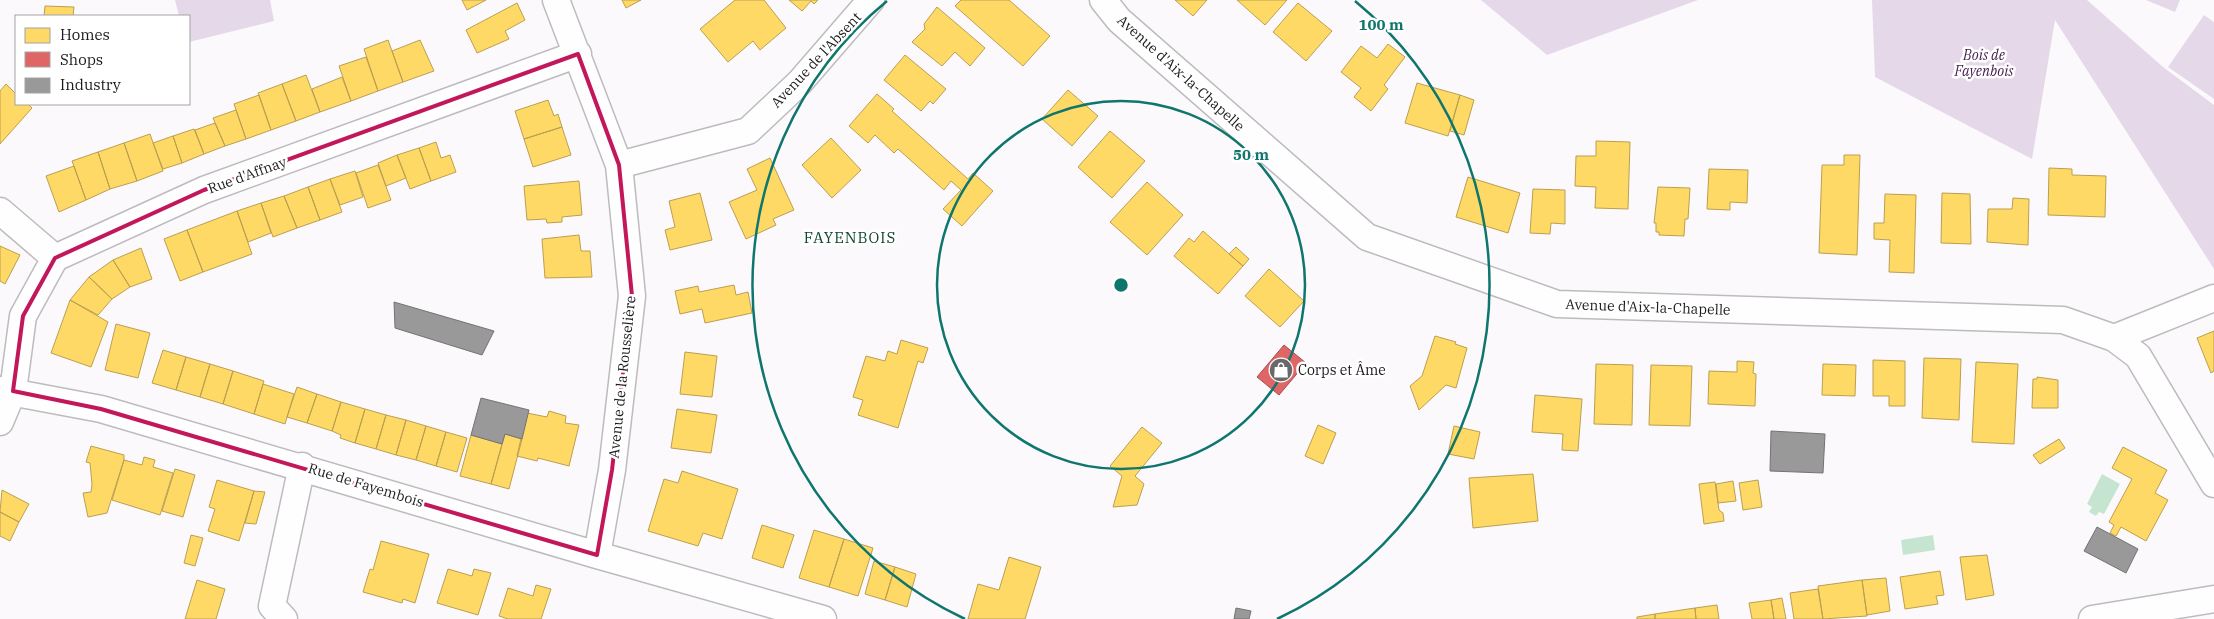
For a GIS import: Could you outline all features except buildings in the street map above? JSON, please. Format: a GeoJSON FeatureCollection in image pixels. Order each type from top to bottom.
{"type":"FeatureCollection","features":[{"type":"Feature","properties":{"kind":"street","name":"Avenue de la Rousselière"},"geometry":{"type":"LineString","coordinates":[[556,0],[619,165],[632,296],[612,470],[596,555]]}},
{"type":"Feature","properties":{"kind":"street","name":"Avenue de l'Absent"},"geometry":{"type":"LineString","coordinates":[[619,165],[748,131],[800,82],[871,0]]}},
{"type":"Feature","properties":{"kind":"street","name":"Avenue d'Aix-la-Chapelle"},"geometry":{"type":"LineString","coordinates":[[1103,0],[1119,20],[1367,237],[1557,304],[2063,320],[2114,338],[2138,356],[2214,484]]}},
{"type":"Feature","properties":{"kind":"street","name":"Rue d'Affnay"},"geometry":{"type":"LineString","coordinates":[[55,258],[204,190],[578,54]]}},
{"type":"Feature","properties":{"kind":"street"},"geometry":{"type":"LineString","coordinates":[[0,211],[55,258],[23,316],[0,422]]}},
{"type":"Feature","properties":{"kind":"street"},"geometry":{"type":"LineString","coordinates":[[2114,338],[2214,298]]}},
{"type":"Feature","properties":{"kind":"street","name":"Rue de Fayembois"},"geometry":{"type":"LineString","coordinates":[[6,390],[101,408],[302,466],[596,555],[823,619]]}},
{"type":"Feature","properties":{"kind":"street"},"geometry":{"type":"LineString","coordinates":[[284,619],[272,606],[302,466]]}},
{"type":"Feature","properties":{"kind":"street"},"geometry":{"type":"LineString","coordinates":[[2092,619],[2214,599]]}},
{"type":"Feature","properties":{"kind":"highlighted area"},"geometry":{"type":"Polygon","coordinates":[[[578,54],[619,165],[632,296],[612,470],[597,555],[101,409],[13,391],[23,316],[55,258],[204,190],[578,54]]]}},
{"type":"Feature","properties":{"kind":"green space"},"geometry":{"type":"Polygon","coordinates":[[[175,0],[270,0],[274,21],[190,42],[190,15],[179,15],[175,0]]]}},
{"type":"Feature","properties":{"kind":"green space"},"geometry":{"type":"Polygon","coordinates":[[[1481,0],[1698,0],[1547,55],[1481,0]]]}},
{"type":"Feature","properties":{"kind":"green space","name":"Bois de Fayenbois"},"geometry":{"type":"Polygon","coordinates":[[[1872,0],[2087,0],[2163,67],[2214,105],[2214,269],[2055,20],[2032,159],[1875,77],[1872,0]]]}},
{"type":"Feature","properties":{"kind":"green space"},"geometry":{"type":"Polygon","coordinates":[[[2146,0],[2180,0],[2175,12],[2146,0]]]}},
{"type":"Feature","properties":{"kind":"green space"},"geometry":{"type":"Polygon","coordinates":[[[2204,15],[2214,22],[2214,99],[2168,67],[2204,15]]]}},
{"type":"Feature","properties":{"kind":"shaded area"},"geometry":{"type":"Polygon","coordinates":[[[2102,474],[2120,484],[2104,514],[2099,512],[2096,516],[2089,512],[2092,507],[2087,504],[2102,474]]]}},
{"type":"Feature","properties":{"kind":"shaded area"},"geometry":{"type":"Polygon","coordinates":[[[1933,535],[1935,550],[1903,555],[1901,540],[1933,535]]]}},
{"type":"Feature","properties":{"kind":"place","name":"Corps et Âme"},"geometry":{"type":"Point","coordinates":[1281,370]}},
{"type":"Feature","properties":{"kind":"district","name":"FAYENBOIS"},"geometry":{"type":"Point","coordinates":[850,238]}}]}
